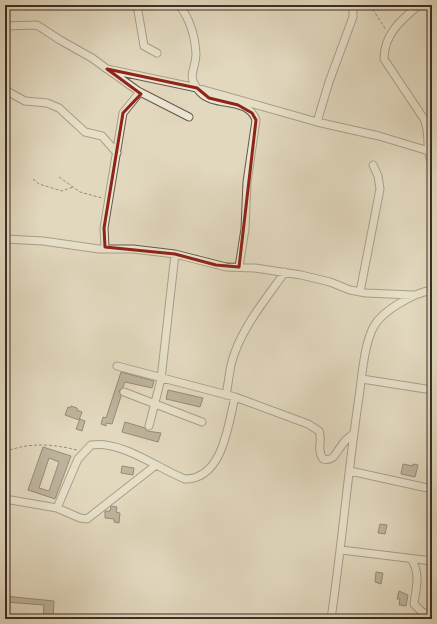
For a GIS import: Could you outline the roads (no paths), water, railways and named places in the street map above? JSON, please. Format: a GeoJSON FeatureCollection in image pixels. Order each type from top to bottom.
{"type":"FeatureCollection","features":[{"type":"Feature","properties":{"kind":"street"},"geometry":{"type":"LineString","coordinates":[[137,5],[144,46],[157,53]]}},
{"type":"Feature","properties":{"kind":"street"},"geometry":{"type":"LineString","coordinates":[[179,5],[189,21],[192,31],[196,54],[192,76],[197,88],[202,94],[209,98],[238,105],[248,110],[252,113],[256,120],[247,182],[245,229],[240,267]]}},
{"type":"Feature","properties":{"kind":"street"},"geometry":{"type":"LineString","coordinates":[[317,122],[329,82],[353,17],[353,5]]}},
{"type":"Feature","properties":{"kind":"street"},"geometry":{"type":"LineString","coordinates":[[419,5],[403,18],[386,42],[384,61],[424,119],[429,137],[432,162]]}},
{"type":"Feature","properties":{"kind":"street"},"geometry":{"type":"LineString","coordinates":[[5,26],[37,25],[92,58],[140,92],[189,117]]}},
{"type":"Feature","properties":{"kind":"street"},"geometry":{"type":"LineString","coordinates":[[107,69],[197,88],[317,122],[358,130],[430,152]]}},
{"type":"Feature","properties":{"kind":"street"},"geometry":{"type":"LineString","coordinates":[[5,90],[25,100],[47,103],[59,108],[85,132],[102,136],[117,153]]}},
{"type":"Feature","properties":{"kind":"street"},"geometry":{"type":"LineString","coordinates":[[105,247],[104,228],[123,112],[140,92]]}},
{"type":"Feature","properties":{"kind":"street"},"geometry":{"type":"LineString","coordinates":[[360,292],[380,189],[378,176],[373,165]]}},
{"type":"Feature","properties":{"kind":"street"},"geometry":{"type":"LineString","coordinates":[[5,239],[43,241],[100,249],[105,247],[175,254],[191,257],[216,265],[285,272],[322,279],[344,289],[360,292],[413,295],[432,290]]}},
{"type":"Feature","properties":{"kind":"street"},"geometry":{"type":"LineString","coordinates":[[149,426],[156,405],[161,379],[175,254]]}},
{"type":"Feature","properties":{"kind":"street"},"geometry":{"type":"LineString","coordinates":[[226,395],[231,365],[240,340],[260,306],[285,272]]}},
{"type":"Feature","properties":{"kind":"street"},"geometry":{"type":"LineString","coordinates":[[331,619],[341,550],[354,433],[369,340],[374,326],[380,318],[413,295]]}},
{"type":"Feature","properties":{"kind":"street"},"geometry":{"type":"LineString","coordinates":[[117,366],[161,379],[235,397],[313,427],[320,434],[320,453],[323,459],[327,460],[334,457],[342,444],[354,433]]}},
{"type":"Feature","properties":{"kind":"street"},"geometry":{"type":"LineString","coordinates":[[362,379],[432,390]]}},
{"type":"Feature","properties":{"kind":"street"},"geometry":{"type":"LineString","coordinates":[[124,392],[202,422]]}},
{"type":"Feature","properties":{"kind":"street"},"geometry":{"type":"LineString","coordinates":[[57,508],[68,480],[83,452],[91,445],[105,444],[120,449],[185,478],[193,479],[201,476],[220,454],[235,397]]}},
{"type":"Feature","properties":{"kind":"street"},"geometry":{"type":"LineString","coordinates":[[5,499],[57,508],[80,518],[87,519],[156,465]]}},
{"type":"Feature","properties":{"kind":"street"},"geometry":{"type":"LineString","coordinates":[[350,471],[432,489]]}},
{"type":"Feature","properties":{"kind":"street"},"geometry":{"type":"LineString","coordinates":[[341,550],[432,561]]}},
{"type":"Feature","properties":{"kind":"street"},"geometry":{"type":"LineString","coordinates":[[411,559],[417,571],[418,577],[414,604],[422,612],[432,616]]}}]}
